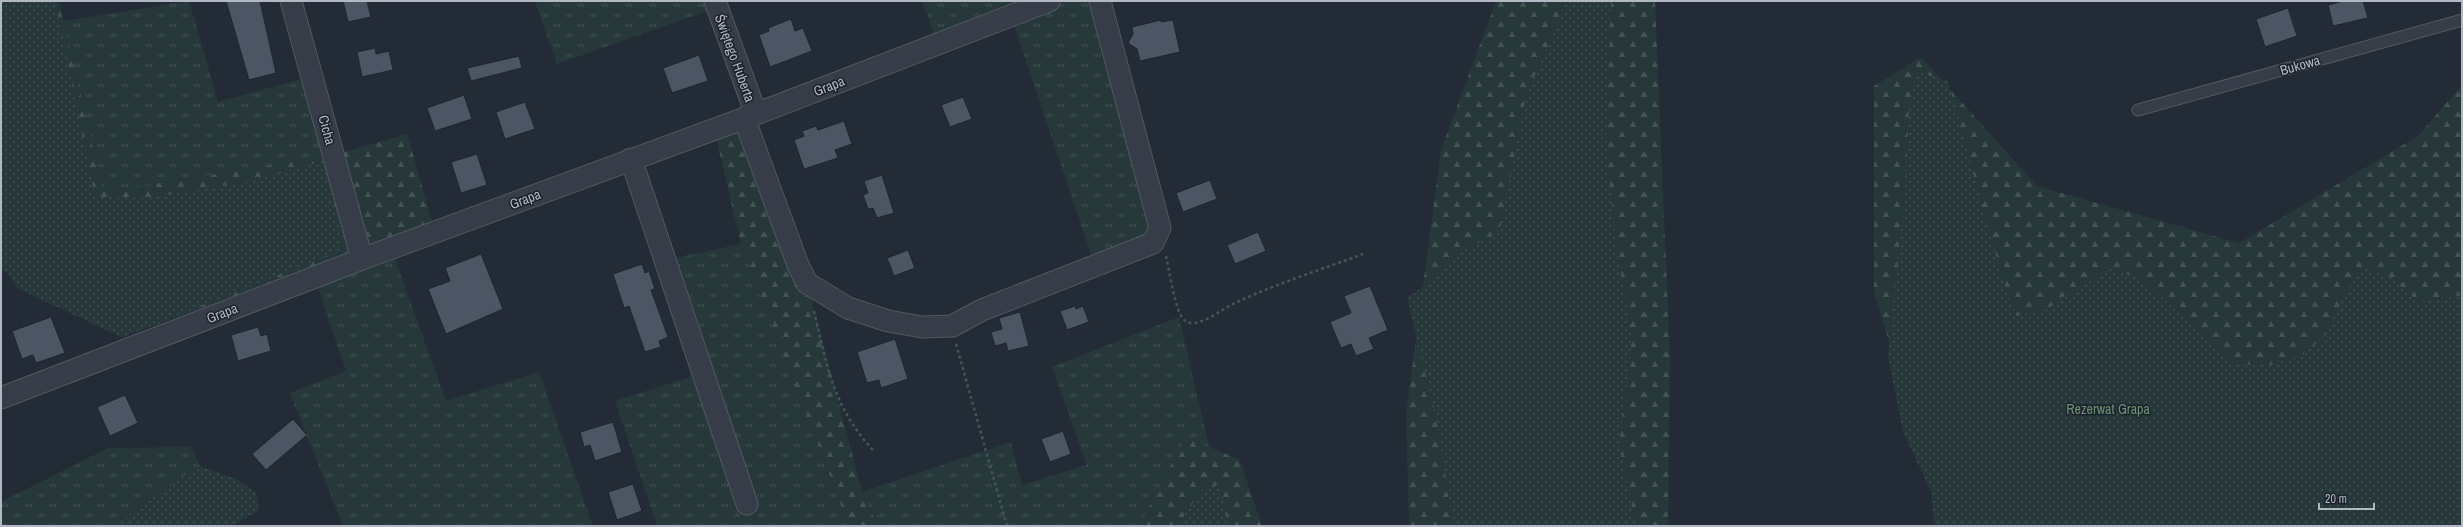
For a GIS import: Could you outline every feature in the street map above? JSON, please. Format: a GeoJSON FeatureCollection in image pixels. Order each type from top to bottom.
{"type":"FeatureCollection","features":[{"type":"Feature","properties":{"kind":"street","name":"Cicha"},"geometry":{"type":"LineString","coordinates":[[291,1],[362,259]]}},
{"type":"Feature","properties":{"kind":"street","name":"Świętego Huberta"},"geometry":{"type":"LineString","coordinates":[[715,1],[798,265],[807,283]]}},
{"type":"Feature","properties":{"kind":"street","name":"Grapa"},"geometry":{"type":"LineString","coordinates":[[1,398],[362,259],[750,116],[1049,1]]}},
{"type":"Feature","properties":{"kind":"street"},"geometry":{"type":"LineString","coordinates":[[807,283],[848,308],[888,321],[922,327],[952,326],[982,310],[1153,243],[1160,228],[1100,1]]}},
{"type":"Feature","properties":{"kind":"street"},"geometry":{"type":"LineString","coordinates":[[631,159],[748,504]]}},
{"type":"Feature","properties":{"kind":"lane","name":"Bukowa"},"geometry":{"type":"LineString","coordinates":[[2138,110],[2462,20]]}},
{"type":"Feature","properties":{"kind":"path"},"geometry":{"type":"LineString","coordinates":[[1156,236],[1164,249],[1179,310],[1183,320],[1190,323],[1202,321],[1243,299],[1363,254]]}},
{"type":"Feature","properties":{"kind":"path"},"geometry":{"type":"LineString","coordinates":[[807,283],[827,366],[842,408],[858,435],[875,452]]}},
{"type":"Feature","properties":{"kind":"path"},"geometry":{"type":"LineString","coordinates":[[952,326],[1007,526]]}},
{"type":"Feature","properties":{"kind":"green space"},"geometry":{"type":"Polygon","coordinates":[[[1,1],[59,1],[103,192],[331,156],[407,134],[433,224],[122,337],[19,289],[5,270],[1,272],[1,1]]]}},
{"type":"Feature","properties":{"kind":"green space"},"geometry":{"type":"Polygon","coordinates":[[[1,1],[55,1],[95,197],[150,198],[251,181],[326,160],[342,240],[339,251],[122,337],[19,289],[5,270],[1,272],[1,1]]]}},
{"type":"Feature","properties":{"kind":"green space"},"geometry":{"type":"Polygon","coordinates":[[[189,1],[218,102],[312,76],[326,160],[95,197],[59,22],[189,1]]]}},
{"type":"Feature","properties":{"kind":"green space"},"geometry":{"type":"Polygon","coordinates":[[[535,1],[710,1],[713,9],[557,64],[535,1]]]}},
{"type":"Feature","properties":{"kind":"green space"},"geometry":{"type":"Polygon","coordinates":[[[922,1],[1033,1],[935,37],[922,1]]]}},
{"type":"Feature","properties":{"kind":"green space"},"geometry":{"type":"Polygon","coordinates":[[[1063,1],[1094,1],[1149,227],[1146,237],[1093,260],[1012,19],[1063,1]]]}},
{"type":"Feature","properties":{"kind":"green space"},"geometry":{"type":"Polygon","coordinates":[[[1496,1],[1655,1],[1670,359],[1668,526],[1409,526],[1406,414],[1441,150],[1496,1]]]}},
{"type":"Feature","properties":{"kind":"green space"},"geometry":{"type":"Polygon","coordinates":[[[1566,1],[1611,1],[1606,138],[1615,240],[1632,337],[1619,446],[1636,526],[1451,526],[1452,517],[1438,426],[1407,298],[1438,276],[1462,251],[1499,233],[1527,92],[1553,36],[1566,1]]]}},
{"type":"Feature","properties":{"kind":"green space","name":"Rezerwat Grapa"},"geometry":{"type":"Polygon","coordinates":[[[1921,57],[2037,186],[2239,243],[2418,136],[2462,85],[2462,526],[1935,526],[1933,487],[1874,292],[1874,86],[1921,57]]]}},
{"type":"Feature","properties":{"kind":"green space","name":"Rezerwat Grapa"},"geometry":{"type":"Polygon","coordinates":[[[1917,72],[1948,81],[2003,280],[2016,316],[2047,309],[2110,269],[2142,279],[2232,364],[2271,365],[2302,355],[2323,338],[2350,285],[2362,267],[2392,279],[2420,303],[2462,295],[2462,526],[1935,526],[1931,491],[1903,432],[1888,357],[1906,181],[1909,108],[1917,72]]]}},
{"type":"Feature","properties":{"kind":"green space"},"geometry":{"type":"Polygon","coordinates":[[[744,118],[807,283],[862,492],[878,526],[849,526],[741,244],[714,129],[744,118]]]}},
{"type":"Feature","properties":{"kind":"green space"},"geometry":{"type":"Polygon","coordinates":[[[741,244],[849,526],[657,526],[615,401],[703,373],[665,260],[741,244]]]}},
{"type":"Feature","properties":{"kind":"green space"},"geometry":{"type":"Polygon","coordinates":[[[395,259],[446,401],[539,372],[593,526],[343,526],[290,393],[346,371],[318,288],[395,259]]]}},
{"type":"Feature","properties":{"kind":"green space"},"geometry":{"type":"Polygon","coordinates":[[[1179,317],[1218,485],[1177,526],[878,526],[862,492],[1011,442],[1022,485],[1087,465],[1052,367],[1179,317]]]}},
{"type":"Feature","properties":{"kind":"green space"},"geometry":{"type":"Polygon","coordinates":[[[1186,437],[1240,460],[1262,526],[1139,526],[1186,437]]]}},
{"type":"Feature","properties":{"kind":"green space"},"geometry":{"type":"Polygon","coordinates":[[[191,447],[200,466],[142,505],[116,526],[1,526],[1,502],[108,448],[191,447]]]}},
{"type":"Feature","properties":{"kind":"green space"},"geometry":{"type":"Polygon","coordinates":[[[200,466],[235,479],[256,492],[259,504],[257,511],[232,526],[116,526],[142,505],[200,466]]]}},
{"type":"Feature","properties":{"kind":"green space"},"geometry":{"type":"Polygon","coordinates":[[[1218,485],[1225,506],[1227,526],[1177,526],[1202,490],[1218,485]]]}},
{"type":"Feature","properties":{"kind":"building"},"geometry":{"type":"Polygon","coordinates":[[[226,1],[260,1],[276,73],[249,80],[226,1]]]}},
{"type":"Feature","properties":{"kind":"building"},"geometry":{"type":"Polygon","coordinates":[[[343,1],[367,1],[371,17],[348,22],[343,1]]]}},
{"type":"Feature","properties":{"kind":"building"},"geometry":{"type":"Polygon","coordinates":[[[2343,1],[2363,1],[2368,18],[2333,26],[2328,5],[2343,1]]]}},
{"type":"Feature","properties":{"kind":"building"},"geometry":{"type":"Polygon","coordinates":[[[2288,8],[2297,36],[2265,47],[2256,19],[2288,8]]]}},
{"type":"Feature","properties":{"kind":"building"},"geometry":{"type":"Polygon","coordinates":[[[791,19],[795,31],[803,28],[812,51],[770,67],[759,35],[769,31],[768,28],[791,19]]]}},
{"type":"Feature","properties":{"kind":"building"},"geometry":{"type":"Polygon","coordinates":[[[1161,20],[1161,22],[1173,20],[1180,52],[1140,61],[1137,49],[1128,43],[1133,34],[1132,27],[1161,20]]]}},
{"type":"Feature","properties":{"kind":"building"},"geometry":{"type":"Polygon","coordinates":[[[375,48],[376,54],[389,51],[393,70],[362,77],[357,52],[375,48]]]}},
{"type":"Feature","properties":{"kind":"building"},"geometry":{"type":"Polygon","coordinates":[[[699,55],[708,81],[672,93],[663,68],[699,55]]]}},
{"type":"Feature","properties":{"kind":"building"},"geometry":{"type":"Polygon","coordinates":[[[519,56],[522,68],[471,81],[467,68],[519,56]]]}},
{"type":"Feature","properties":{"kind":"building"},"geometry":{"type":"Polygon","coordinates":[[[464,95],[472,119],[435,131],[427,108],[464,95]]]}},
{"type":"Feature","properties":{"kind":"building"},"geometry":{"type":"Polygon","coordinates":[[[963,97],[972,119],[950,127],[941,105],[963,97]]]}},
{"type":"Feature","properties":{"kind":"building"},"geometry":{"type":"Polygon","coordinates":[[[525,102],[535,129],[505,139],[496,112],[525,102]]]}},
{"type":"Feature","properties":{"kind":"building"},"geometry":{"type":"Polygon","coordinates":[[[844,121],[852,144],[835,150],[838,158],[804,169],[794,140],[804,136],[802,131],[816,126],[818,130],[844,121]]]}},
{"type":"Feature","properties":{"kind":"building"},"geometry":{"type":"Polygon","coordinates":[[[477,154],[487,185],[461,193],[451,162],[477,154]]]}},
{"type":"Feature","properties":{"kind":"building"},"geometry":{"type":"Polygon","coordinates":[[[882,175],[894,213],[877,218],[873,208],[868,209],[863,195],[868,193],[864,181],[882,175]]]}},
{"type":"Feature","properties":{"kind":"building"},"geometry":{"type":"Polygon","coordinates":[[[1210,180],[1217,199],[1183,212],[1176,193],[1210,180]]]}},
{"type":"Feature","properties":{"kind":"building"},"geometry":{"type":"Polygon","coordinates":[[[1258,232],[1266,251],[1235,264],[1227,245],[1258,232]]]}},
{"type":"Feature","properties":{"kind":"building"},"geometry":{"type":"Polygon","coordinates":[[[908,250],[915,268],[894,276],[887,258],[908,250]]]}},
{"type":"Feature","properties":{"kind":"building"},"geometry":{"type":"Polygon","coordinates":[[[481,254],[503,309],[446,334],[428,289],[450,281],[445,268],[481,254]]]}},
{"type":"Feature","properties":{"kind":"building"},"geometry":{"type":"Polygon","coordinates":[[[642,264],[645,273],[649,271],[655,289],[651,290],[668,337],[659,341],[661,347],[645,352],[629,306],[624,308],[613,274],[642,264]]]}},
{"type":"Feature","properties":{"kind":"building"},"geometry":{"type":"Polygon","coordinates":[[[1370,286],[1388,330],[1369,338],[1374,349],[1356,356],[1351,344],[1341,348],[1330,322],[1351,313],[1344,296],[1370,286]]]}},
{"type":"Feature","properties":{"kind":"building"},"geometry":{"type":"Polygon","coordinates":[[[1075,306],[1076,309],[1083,306],[1089,322],[1067,330],[1060,311],[1075,306]]]}},
{"type":"Feature","properties":{"kind":"building"},"geometry":{"type":"Polygon","coordinates":[[[1020,312],[1029,346],[1008,351],[1006,343],[995,346],[991,332],[1002,329],[999,318],[1020,312]]]}},
{"type":"Feature","properties":{"kind":"building"},"geometry":{"type":"Polygon","coordinates":[[[51,317],[65,353],[36,363],[33,355],[22,359],[12,331],[51,317]]]}},
{"type":"Feature","properties":{"kind":"building"},"geometry":{"type":"Polygon","coordinates":[[[258,327],[261,336],[267,334],[271,351],[238,361],[231,335],[258,327]]]}},
{"type":"Feature","properties":{"kind":"building"},"geometry":{"type":"Polygon","coordinates":[[[895,339],[908,379],[881,388],[879,380],[867,383],[857,352],[895,339]]]}},
{"type":"Feature","properties":{"kind":"building"},"geometry":{"type":"Polygon","coordinates":[[[125,395],[138,423],[110,436],[97,407],[125,395]]]}},
{"type":"Feature","properties":{"kind":"building"},"geometry":{"type":"Polygon","coordinates":[[[293,419],[307,435],[266,470],[252,454],[293,419]]]}},
{"type":"Feature","properties":{"kind":"building"},"geometry":{"type":"Polygon","coordinates":[[[613,422],[622,452],[595,461],[590,445],[584,447],[580,432],[613,422]]]}},
{"type":"Feature","properties":{"kind":"building"},"geometry":{"type":"Polygon","coordinates":[[[1063,431],[1071,454],[1050,462],[1041,439],[1063,431]]]}},
{"type":"Feature","properties":{"kind":"building"},"geometry":{"type":"Polygon","coordinates":[[[633,484],[642,511],[617,520],[608,492],[633,484]]]}}]}
